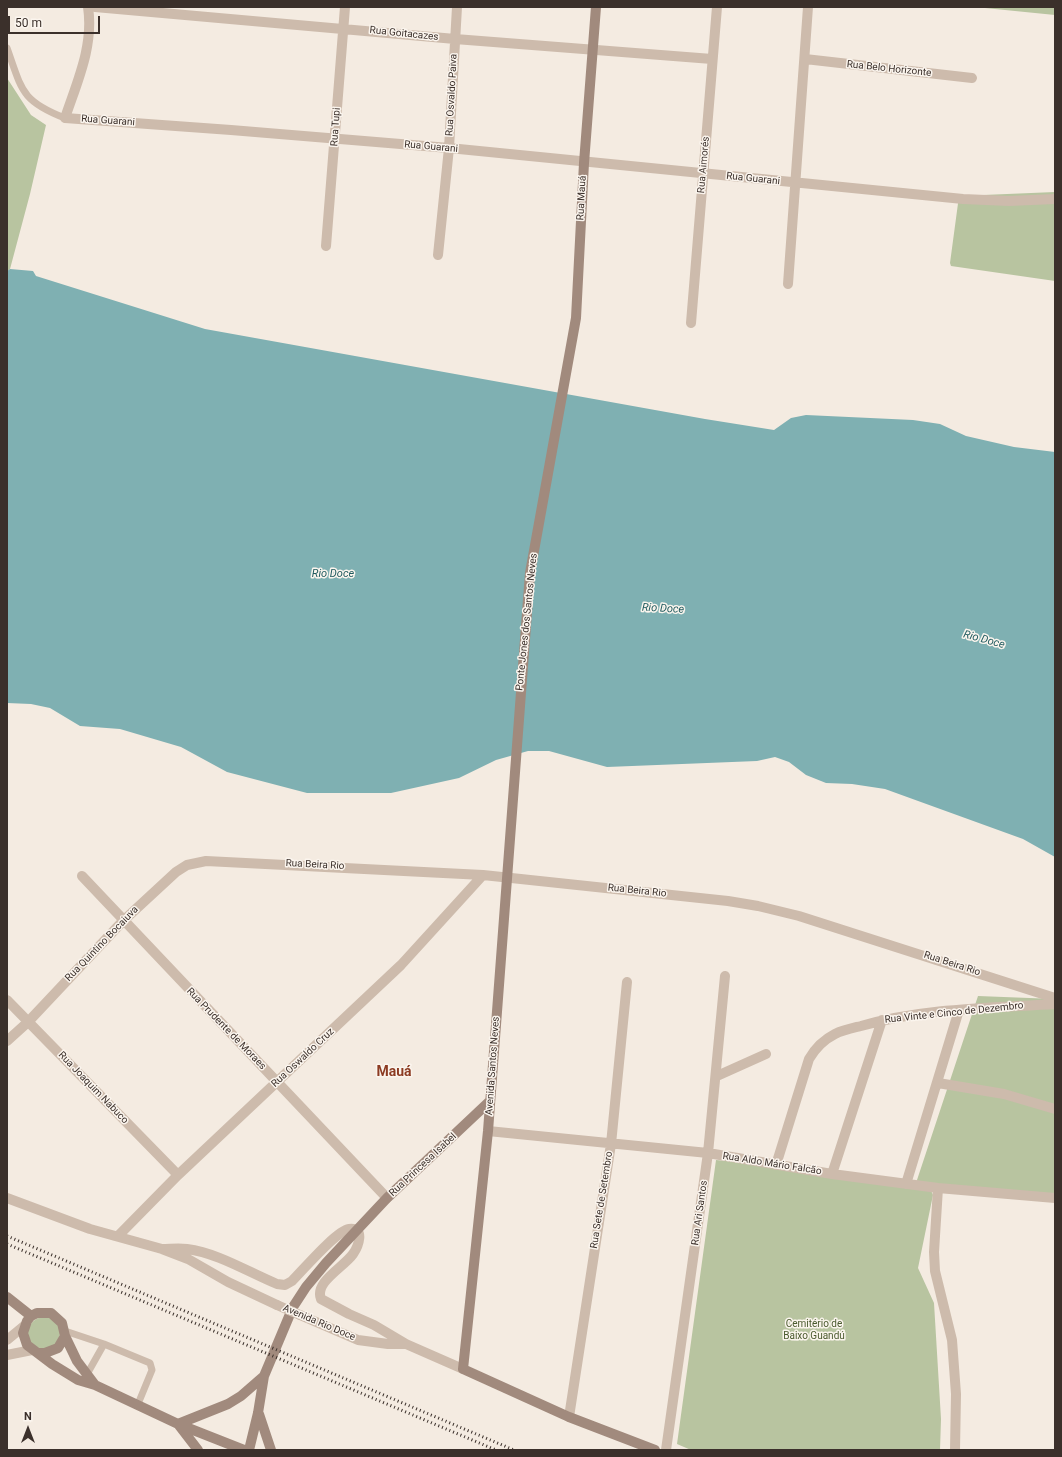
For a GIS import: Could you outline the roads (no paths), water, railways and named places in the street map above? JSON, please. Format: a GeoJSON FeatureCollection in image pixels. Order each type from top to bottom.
{"type":"FeatureCollection","features":[{"type":"Feature","properties":{"kind":"street"},"geometry":{"type":"LineString","coordinates":[[65,118],[90,39],[90,19],[88,7]]}},
{"type":"Feature","properties":{"kind":"street","name":"Rua Goitacazes"},"geometry":{"type":"LineString","coordinates":[[95,7],[593,51],[712,59]]}},
{"type":"Feature","properties":{"kind":"street","name":"Rua Tupi"},"geometry":{"type":"LineString","coordinates":[[326,246],[336,138],[345,7]]}},
{"type":"Feature","properties":{"kind":"street","name":"Rua Osvaldo Paiva"},"geometry":{"type":"LineString","coordinates":[[438,255],[449,148],[457,7]]}},
{"type":"Feature","properties":{"kind":"street","name":"Rua Mauá"},"geometry":{"type":"LineString","coordinates":[[562,389],[576,318],[584,162],[596,7]]}},
{"type":"Feature","properties":{"kind":"street","name":"Rua Aimorés"},"geometry":{"type":"LineString","coordinates":[[691,322],[717,7]]}},
{"type":"Feature","properties":{"kind":"street"},"geometry":{"type":"LineString","coordinates":[[788,284],[808,7]]}},
{"type":"Feature","properties":{"kind":"street","name":"Rua Belo Horizonte"},"geometry":{"type":"LineString","coordinates":[[805,59],[972,78]]}},
{"type":"Feature","properties":{"kind":"street","name":"Rua Guarani"},"geometry":{"type":"LineString","coordinates":[[65,118],[449,148],[796,184],[963,199],[1009,201],[1055,198]]}},
{"type":"Feature","properties":{"kind":"street","name":"Ponte Jones dos Santos Neves"},"geometry":{"type":"LineString","coordinates":[[516,762],[530,573],[562,389]]}},
{"type":"Feature","properties":{"kind":"street","name":"Avenida Santos Neves"},"geometry":{"type":"LineString","coordinates":[[463,1369],[488,1131],[516,762]]}},
{"type":"Feature","properties":{"kind":"street","name":"Rua Beira Rio"},"geometry":{"type":"LineString","coordinates":[[206,861],[483,875],[728,901],[758,906],[799,916],[928,956],[1055,998]]}},
{"type":"Feature","properties":{"kind":"street","name":"Rua Quintino Bocaiuva"},"geometry":{"type":"LineString","coordinates":[[7,1041],[28,1022],[123,921],[176,872],[188,865],[206,861]]}},
{"type":"Feature","properties":{"kind":"street","name":"Rua Oswaldo Cruz"},"geometry":{"type":"LineString","coordinates":[[118,1236],[178,1175],[401,965],[483,875]]}},
{"type":"Feature","properties":{"kind":"street","name":"Rua Prudente de Moraes"},"geometry":{"type":"LineString","coordinates":[[82,876],[387,1198]]}},
{"type":"Feature","properties":{"kind":"street","name":"Rua Ari Santos"},"geometry":{"type":"LineString","coordinates":[[666,1450],[708,1153],[717,1076],[725,976]]}},
{"type":"Feature","properties":{"kind":"street","name":"Rua Sete de Setembro"},"geometry":{"type":"LineString","coordinates":[[569,1417],[611,1144],[627,982]]}},
{"type":"Feature","properties":{"kind":"street","name":"Rua Joaquim Nabuco"},"geometry":{"type":"LineString","coordinates":[[7,1000],[178,1175]]}},
{"type":"Feature","properties":{"kind":"street","name":"Rua Vinte e Cinco de Dezembro"},"geometry":{"type":"LineString","coordinates":[[776,1165],[809,1058],[817,1046],[837,1033],[882,1020],[959,1010],[1055,1004]]}},
{"type":"Feature","properties":{"kind":"street"},"geometry":{"type":"LineString","coordinates":[[906,1184],[959,1010]]}},
{"type":"Feature","properties":{"kind":"street"},"geometry":{"type":"LineString","coordinates":[[832,1174],[882,1020]]}},
{"type":"Feature","properties":{"kind":"street"},"geometry":{"type":"LineString","coordinates":[[717,1076],[766,1054]]}},
{"type":"Feature","properties":{"kind":"street"},"geometry":{"type":"LineString","coordinates":[[938,1083],[1004,1094],[1055,1109]]}},
{"type":"Feature","properties":{"kind":"street","name":"Rua Princesa Isabel"},"geometry":{"type":"LineString","coordinates":[[264,1376],[293,1307],[316,1275],[387,1198],[490,1101]]}},
{"type":"Feature","properties":{"kind":"street","name":"Rua Aldo Mário Falcão"},"geometry":{"type":"LineString","coordinates":[[488,1131],[708,1153],[832,1174],[906,1184],[1055,1198]]}},
{"type":"Feature","properties":{"kind":"street"},"geometry":{"type":"LineString","coordinates":[[938,1188],[934,1252],[940,1293],[952,1340],[956,1394],[955,1450]]}},
{"type":"Feature","properties":{"kind":"street","name":"Avenida Rio Doce"},"geometry":{"type":"LineString","coordinates":[[7,1198],[76,1224],[162,1249],[188,1259],[228,1282],[358,1340],[388,1344],[406,1344],[569,1417],[655,1450]]}},
{"type":"Feature","properties":{"kind":"street"},"geometry":{"type":"LineString","coordinates":[[162,1249],[185,1248],[196,1251],[216,1257],[277,1284],[285,1285],[292,1280],[337,1235],[347,1230],[356,1231],[360,1240],[358,1248],[351,1258],[322,1285],[319,1294],[326,1302],[374,1325],[406,1344]]}},
{"type":"Feature","properties":{"kind":"street"},"geometry":{"type":"LineString","coordinates":[[7,1297],[31,1316]]}},
{"type":"Feature","properties":{"kind":"street"},"geometry":{"type":"LineString","coordinates":[[7,1340],[24,1326],[31,1316],[38,1313],[51,1313],[62,1322],[65,1334],[77,1361],[86,1376],[95,1385]]}},
{"type":"Feature","properties":{"kind":"street"},"geometry":{"type":"LineString","coordinates":[[24,1326],[24,1339],[35,1351],[66,1374],[138,1404],[178,1424],[244,1450]]}},
{"type":"Feature","properties":{"kind":"street"},"geometry":{"type":"LineString","coordinates":[[7,1355],[35,1351],[45,1354],[58,1348],[65,1334]]}},
{"type":"Feature","properties":{"kind":"street"},"geometry":{"type":"LineString","coordinates":[[249,1450],[258,1413],[264,1376]]}},
{"type":"Feature","properties":{"kind":"street"},"geometry":{"type":"LineString","coordinates":[[178,1424],[228,1404],[241,1396],[264,1376]]}},
{"type":"Feature","properties":{"kind":"street"},"geometry":{"type":"LineString","coordinates":[[258,1413],[271,1450]]}},
{"type":"Feature","properties":{"kind":"street"},"geometry":{"type":"LineString","coordinates":[[178,1424],[198,1450]]}},
{"type":"Feature","properties":{"kind":"lane"},"geometry":{"type":"LineString","coordinates":[[7,48],[25,95],[45,110],[65,118]]}},
{"type":"Feature","properties":{"kind":"lane"},"geometry":{"type":"LineString","coordinates":[[65,1334],[104,1344],[150,1363],[152,1366],[138,1404]]}},
{"type":"Feature","properties":{"kind":"lane"},"geometry":{"type":"LineString","coordinates":[[86,1376],[104,1344]]}},
{"type":"Feature","properties":{"kind":"water","name":"Rio Doce"},"geometry":{"type":"Polygon","coordinates":[[[10,269],[33,271],[36,276],[205,329],[705,419],[774,430],[791,418],[806,415],[913,420],[940,424],[966,436],[1014,447],[1055,452],[1055,857],[1023,839],[885,789],[852,784],[826,783],[806,775],[789,762],[775,757],[757,761],[607,767],[549,751],[528,751],[496,760],[459,778],[391,793],[307,793],[227,772],[181,747],[120,729],[80,726],[50,708],[31,704],[7,703],[7,271],[10,269]]]}},
{"type":"Feature","properties":{"kind":"railway"},"geometry":{"type":"LineString","coordinates":[[7,1236],[514,1450]]}},
{"type":"Feature","properties":{"kind":"railway"},"geometry":{"type":"LineString","coordinates":[[7,1244],[496,1450]]}},
{"type":"Feature","properties":{"kind":"district","name":"Mauá"},"geometry":{"type":"Point","coordinates":[394,1072]}},
{"type":"Feature","properties":{"kind":"park label","name":"Cemitério de Baixo Guandú"},"geometry":{"type":"Point","coordinates":[814,1330]}}]}
